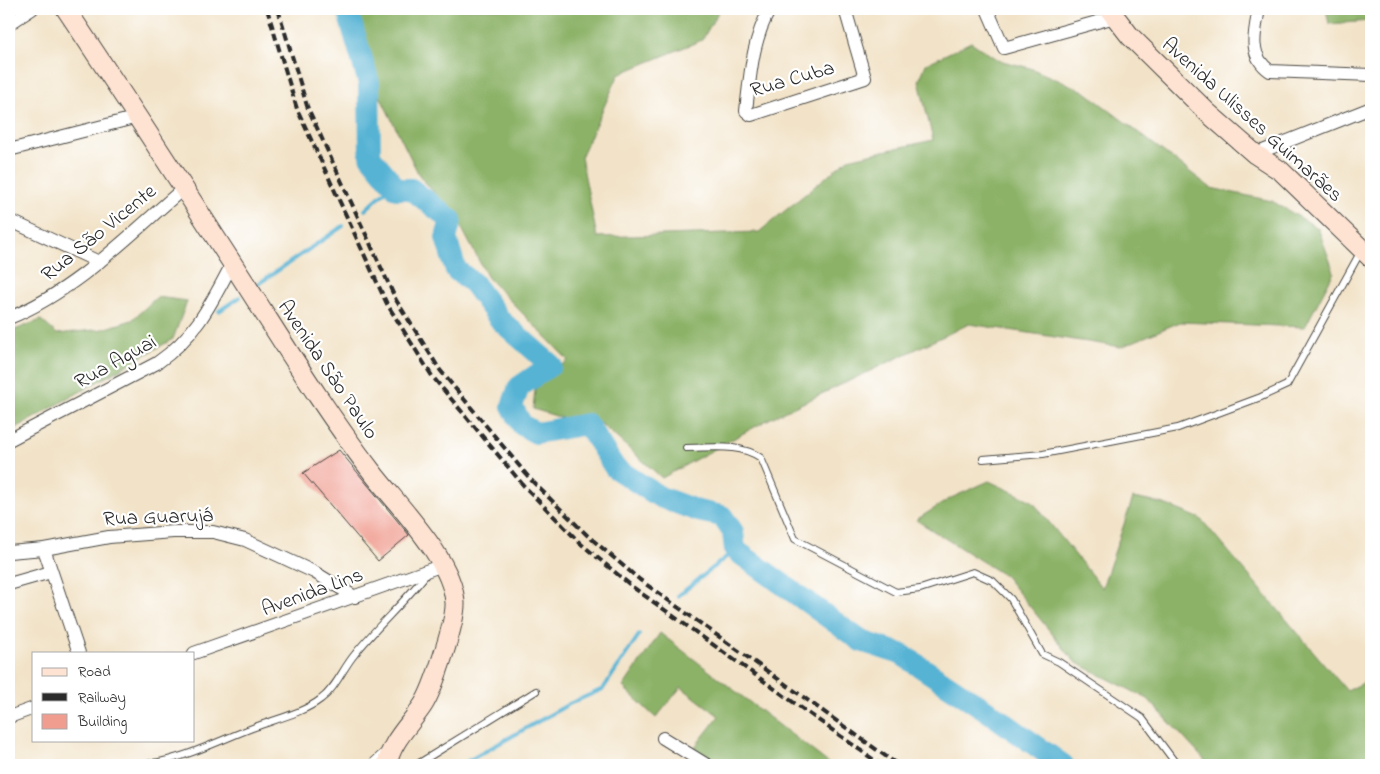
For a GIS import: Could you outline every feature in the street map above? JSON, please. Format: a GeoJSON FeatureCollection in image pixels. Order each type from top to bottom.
{"type":"FeatureCollection","features":[{"type":"Feature","properties":{"kind":"main road","name":"Avenida São Paulo"},"geometry":{"type":"LineString","coordinates":[[66,9],[334,420],[430,544],[436,568],[455,601],[454,620],[425,703],[388,758]]}},
{"type":"Feature","properties":{"kind":"main road","name":"Avenida Ulisses Guimarães"},"geometry":{"type":"LineString","coordinates":[[1112,13],[1130,36],[1208,113],[1255,154],[1281,171],[1366,254]]}},
{"type":"Feature","properties":{"kind":"street"},"geometry":{"type":"LineString","coordinates":[[9,24],[32,9]]}},
{"type":"Feature","properties":{"kind":"street","name":"Rua Cuba"},"geometry":{"type":"LineString","coordinates":[[770,9],[757,40],[746,111],[751,115],[865,78],[845,9]]}},
{"type":"Feature","properties":{"kind":"street"},"geometry":{"type":"LineString","coordinates":[[987,9],[1004,48],[1112,13]]}},
{"type":"Feature","properties":{"kind":"street"},"geometry":{"type":"LineString","coordinates":[[1259,9],[1254,33],[1254,44],[1260,63],[1270,71],[1371,75]]}},
{"type":"Feature","properties":{"kind":"street"},"geometry":{"type":"LineString","coordinates":[[1255,154],[1371,108]]}},
{"type":"Feature","properties":{"kind":"street"},"geometry":{"type":"LineString","coordinates":[[9,150],[138,117]]}},
{"type":"Feature","properties":{"kind":"street","name":"Rua São Vicente"},"geometry":{"type":"LineString","coordinates":[[9,318],[59,293],[99,262],[184,188]]}},
{"type":"Feature","properties":{"kind":"street"},"geometry":{"type":"LineString","coordinates":[[9,220],[99,262]]}},
{"type":"Feature","properties":{"kind":"street","name":"Rua Aguai"},"geometry":{"type":"LineString","coordinates":[[9,440],[157,363],[170,354],[197,327],[208,312],[232,264]]}},
{"type":"Feature","properties":{"kind":"street","name":"Rua Guarujá"},"geometry":{"type":"LineString","coordinates":[[9,552],[44,549],[108,537],[173,532],[213,532],[245,540],[314,572],[355,597]]}},
{"type":"Feature","properties":{"kind":"street"},"geometry":{"type":"LineString","coordinates":[[44,549],[50,572],[79,652]]}},
{"type":"Feature","properties":{"kind":"street","name":"Avenida Lins"},"geometry":{"type":"LineString","coordinates":[[195,653],[436,568]]}},
{"type":"Feature","properties":{"kind":"street"},"geometry":{"type":"LineString","coordinates":[[9,584],[50,572]]}},
{"type":"Feature","properties":{"kind":"street"},"geometry":{"type":"LineString","coordinates":[[9,718],[32,709]]}},
{"type":"Feature","properties":{"kind":"street"},"geometry":{"type":"LineString","coordinates":[[662,738],[707,765]]}},
{"type":"Feature","properties":{"kind":"street"},"geometry":{"type":"LineString","coordinates":[[374,765],[388,758]]}},
{"type":"Feature","properties":{"kind":"lane"},"geometry":{"type":"LineString","coordinates":[[983,459],[1043,454],[1178,428],[1261,397],[1286,385],[1366,254]]}},
{"type":"Feature","properties":{"kind":"lane"},"geometry":{"type":"LineString","coordinates":[[686,448],[738,448],[752,451],[761,458],[795,539],[896,592],[920,589],[973,572],[994,580],[1011,599],[1042,654],[1059,662],[1142,718],[1178,765]]}},
{"type":"Feature","properties":{"kind":"lane"},"geometry":{"type":"LineString","coordinates":[[137,765],[152,764],[192,750],[290,714],[321,700],[359,649],[436,568]]}},
{"type":"Feature","properties":{"kind":"lane"},"geometry":{"type":"LineString","coordinates":[[416,765],[536,691]]}},
{"type":"Feature","properties":{"kind":"green space"},"geometry":{"type":"Polygon","coordinates":[[[358,9],[720,9],[702,40],[619,74],[581,157],[597,237],[759,232],[848,159],[933,140],[919,81],[926,64],[971,42],[998,60],[1030,68],[1084,91],[1211,188],[1272,201],[1318,228],[1334,272],[1305,327],[1180,322],[1121,347],[969,324],[771,418],[662,478],[591,415],[569,420],[533,409],[535,389],[568,360],[488,278],[458,221],[419,175],[378,92],[358,9]]]}},
{"type":"Feature","properties":{"kind":"green space"},"geometry":{"type":"Polygon","coordinates":[[[1326,9],[1371,9],[1371,21],[1329,24],[1326,9]]]}},
{"type":"Feature","properties":{"kind":"green space"},"geometry":{"type":"Polygon","coordinates":[[[157,297],[187,301],[173,339],[9,432],[9,332],[41,320],[57,334],[103,329],[132,320],[157,297]]]}},
{"type":"Feature","properties":{"kind":"green space"},"geometry":{"type":"Polygon","coordinates":[[[989,481],[1032,501],[1102,588],[1133,498],[1164,504],[1201,519],[1347,691],[1371,679],[1371,765],[1209,765],[1148,699],[1075,662],[1005,576],[916,520],[951,498],[989,481]]]}},
{"type":"Feature","properties":{"kind":"green space"},"geometry":{"type":"Polygon","coordinates":[[[660,633],[831,765],[719,765],[694,748],[719,716],[681,687],[656,718],[623,687],[660,633]]]}},
{"type":"Feature","properties":{"kind":"building"},"geometry":{"type":"Polygon","coordinates":[[[339,450],[409,535],[378,561],[303,473],[339,450]]]}},
{"type":"Feature","properties":{"kind":"waterway"},"geometry":{"type":"LineString","coordinates":[[347,9],[369,83],[370,156],[397,189],[411,189],[451,220],[446,238],[456,270],[473,283],[501,321],[551,365],[519,387],[512,406],[522,425],[536,433],[587,424],[615,468],[660,497],[698,511],[722,516],[733,532],[735,550],[861,641],[901,654],[986,710],[1063,765]]}},
{"type":"Feature","properties":{"kind":"waterway"},"geometry":{"type":"LineString","coordinates":[[365,210],[393,184]]}},
{"type":"Feature","properties":{"kind":"waterway"},"geometry":{"type":"LineString","coordinates":[[258,284],[343,226]]}},
{"type":"Feature","properties":{"kind":"waterway"},"geometry":{"type":"LineString","coordinates":[[219,311],[240,297]]}},
{"type":"Feature","properties":{"kind":"waterway"},"geometry":{"type":"LineString","coordinates":[[678,596],[735,550]]}},
{"type":"Feature","properties":{"kind":"waterway"},"geometry":{"type":"LineString","coordinates":[[461,765],[569,704],[603,689],[639,635]]}},
{"type":"Feature","properties":{"kind":"railway"},"geometry":{"type":"LineString","coordinates":[[267,9],[297,109],[387,304],[432,376],[524,486],[580,543],[634,588],[881,765]]}},
{"type":"Feature","properties":{"kind":"railway"},"geometry":{"type":"LineString","coordinates":[[278,9],[307,106],[396,300],[440,370],[531,480],[587,535],[640,580],[898,765]]}}]}
